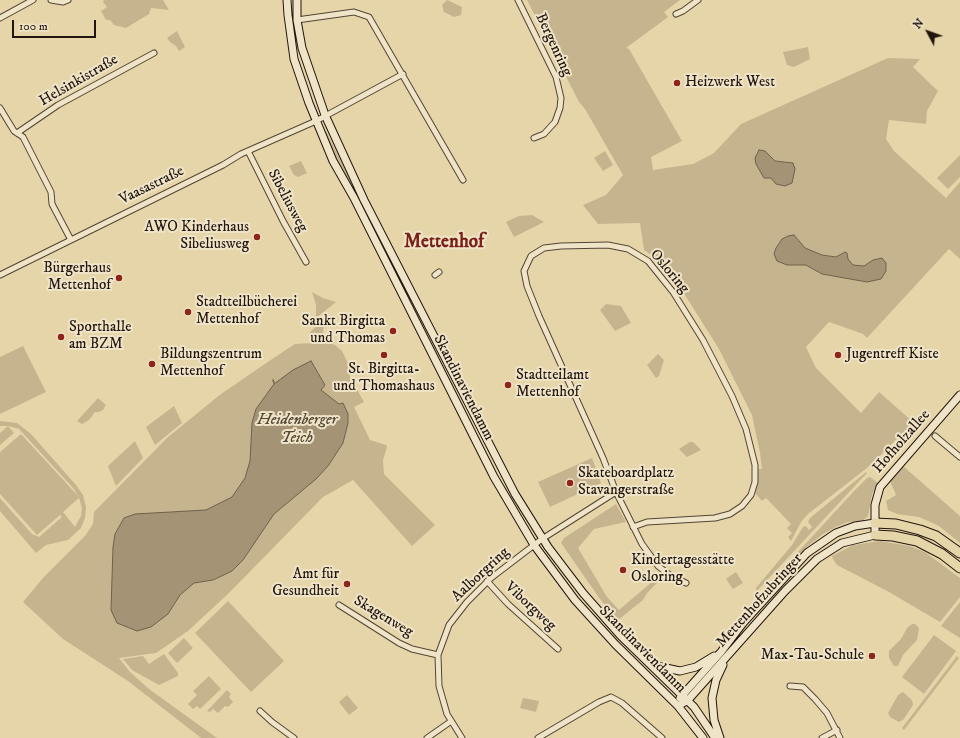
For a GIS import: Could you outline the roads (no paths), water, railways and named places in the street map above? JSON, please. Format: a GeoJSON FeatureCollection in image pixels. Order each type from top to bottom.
{"type":"FeatureCollection","features":[{"type":"Feature","properties":{"kind":"highway"},"geometry":{"type":"LineString","coordinates":[[874,523],[896,524],[920,530],[936,536],[960,553]]}},
{"type":"Feature","properties":{"kind":"highway"},"geometry":{"type":"LineString","coordinates":[[875,535],[893,536],[917,541],[942,554],[960,568]]}},
{"type":"Feature","properties":{"kind":"main road","name":"Skandinaviendamm"},"geometry":{"type":"LineString","coordinates":[[288,0],[294,59],[316,120],[333,161],[354,198],[488,466],[534,545],[594,622],[678,705],[703,738]]}},
{"type":"Feature","properties":{"kind":"main road","name":"Skandinaviendamm"},"geometry":{"type":"LineString","coordinates":[[297,0],[297,20],[308,66],[325,115],[364,200],[401,275],[438,342],[512,488],[542,538],[564,570],[602,616],[685,698],[706,722],[715,738]]}},
{"type":"Feature","properties":{"kind":"main road","name":"Hofholzallee"},"geometry":{"type":"LineString","coordinates":[[875,535],[874,523],[876,496],[882,484],[960,395]]}},
{"type":"Feature","properties":{"kind":"main road","name":"Mettenhofzubringer"},"geometry":{"type":"LineString","coordinates":[[685,698],[743,623],[798,562],[814,548],[843,530],[874,523]]}},
{"type":"Feature","properties":{"kind":"main road","name":"Mettenhofzubringer"},"geometry":{"type":"LineString","coordinates":[[678,705],[726,658],[816,559],[842,543],[875,535]]}},
{"type":"Feature","properties":{"kind":"main road","name":"Skandinaviendamm"},"geometry":{"type":"LineString","coordinates":[[650,664],[670,670],[683,670],[696,667],[721,652]]}},
{"type":"Feature","properties":{"kind":"main road"},"geometry":{"type":"LineString","coordinates":[[720,738],[712,710],[712,698],[716,680],[726,658]]}},
{"type":"Feature","properties":{"kind":"street"},"geometry":{"type":"LineString","coordinates":[[0,18],[33,0]]}},
{"type":"Feature","properties":{"kind":"street"},"geometry":{"type":"LineString","coordinates":[[51,0],[63,2],[68,0]]}},
{"type":"Feature","properties":{"kind":"street","name":"Bergenring"},"geometry":{"type":"LineString","coordinates":[[518,0],[556,77],[561,92],[560,108],[555,122],[544,134],[534,138]]}},
{"type":"Feature","properties":{"kind":"street"},"geometry":{"type":"LineString","coordinates":[[676,14],[683,11],[698,0]]}},
{"type":"Feature","properties":{"kind":"street"},"geometry":{"type":"LineString","coordinates":[[297,20],[354,12],[369,17],[463,180]]}},
{"type":"Feature","properties":{"kind":"street","name":"Helsinkistraße"},"geometry":{"type":"LineString","coordinates":[[17,132],[58,105],[154,53]]}},
{"type":"Feature","properties":{"kind":"street"},"geometry":{"type":"LineString","coordinates":[[316,120],[403,74]]}},
{"type":"Feature","properties":{"kind":"street"},"geometry":{"type":"LineString","coordinates":[[0,108],[17,132],[23,137],[51,192],[52,204],[71,240]]}},
{"type":"Feature","properties":{"kind":"street","name":"Vaasastraße"},"geometry":{"type":"LineString","coordinates":[[0,275],[248,151],[316,120]]}},
{"type":"Feature","properties":{"kind":"street","name":"Sibeliusweg"},"geometry":{"type":"LineString","coordinates":[[248,151],[283,221],[306,262]]}},
{"type":"Feature","properties":{"kind":"street","name":"Osloring"},"geometry":{"type":"LineString","coordinates":[[633,527],[647,522],[719,518],[730,514],[742,506],[751,495],[755,482],[754,465],[746,429],[732,396],[703,340],[673,292],[648,261],[628,249],[608,245],[561,246],[544,248],[536,252],[527,262],[524,271],[527,286],[603,458],[616,492],[633,527],[642,544],[658,566],[667,574],[686,583]]}},
{"type":"Feature","properties":{"kind":"street"},"geometry":{"type":"LineString","coordinates":[[935,436],[960,457]]}},
{"type":"Feature","properties":{"kind":"street","name":"Aalborgring"},"geometry":{"type":"LineString","coordinates":[[462,738],[450,722],[442,703],[439,686],[438,655],[446,632],[454,617],[487,581],[542,538],[616,492]]}},
{"type":"Feature","properties":{"kind":"street","name":"Viborgweg"},"geometry":{"type":"LineString","coordinates":[[487,581],[508,604],[558,649]]}},
{"type":"Feature","properties":{"kind":"street","name":"Skagenweg"},"geometry":{"type":"LineString","coordinates":[[339,605],[399,643],[412,649],[438,655]]}},
{"type":"Feature","properties":{"kind":"street"},"geometry":{"type":"LineString","coordinates":[[790,686],[803,687],[827,713],[840,738]]}},
{"type":"Feature","properties":{"kind":"street"},"geometry":{"type":"LineString","coordinates":[[538,738],[599,702],[611,697],[622,703],[662,738]]}},
{"type":"Feature","properties":{"kind":"street"},"geometry":{"type":"LineString","coordinates":[[260,711],[294,738]]}},
{"type":"Feature","properties":{"kind":"street"},"geometry":{"type":"LineString","coordinates":[[427,738],[450,722]]}},
{"type":"Feature","properties":{"kind":"street"},"geometry":{"type":"LineString","coordinates":[[822,738],[836,730]]}},
{"type":"Feature","properties":{"kind":"water"},"geometry":{"type":"Polygon","coordinates":[[[759,150],[765,151],[775,161],[793,163],[795,169],[792,183],[785,186],[776,184],[771,178],[764,178],[756,164],[755,158],[759,150]]]}},
{"type":"Feature","properties":{"kind":"water"},"geometry":{"type":"Polygon","coordinates":[[[794,235],[805,248],[822,255],[836,257],[845,252],[847,253],[848,259],[853,265],[864,266],[873,260],[882,258],[886,263],[886,271],[881,279],[867,282],[822,274],[806,265],[787,265],[777,261],[774,254],[776,248],[782,239],[794,235]]]}},
{"type":"Feature","properties":{"kind":"water","name":"Heidenberger Teich"},"geometry":{"type":"Polygon","coordinates":[[[311,361],[325,385],[321,390],[339,404],[343,403],[348,414],[348,423],[343,443],[328,466],[316,479],[274,514],[243,560],[232,571],[213,580],[194,583],[180,595],[168,614],[151,627],[137,631],[117,623],[111,610],[113,547],[115,534],[124,518],[135,514],[206,510],[232,497],[245,478],[250,461],[252,423],[256,409],[274,384],[293,370],[311,361]]]}},
{"type":"Feature","properties":{"kind":"place","name":"Heizwerk West"},"geometry":{"type":"Point","coordinates":[677,83]}},
{"type":"Feature","properties":{"kind":"place","name":"AWO Kinderhaus Sibeliusweg"},"geometry":{"type":"Point","coordinates":[257,237]}},
{"type":"Feature","properties":{"kind":"place","name":"Bürgerhaus Mettenhof"},"geometry":{"type":"Point","coordinates":[119,278]}},
{"type":"Feature","properties":{"kind":"place","name":"Stadtteilbücherei Mettenhof"},"geometry":{"type":"Point","coordinates":[188,312]}},
{"type":"Feature","properties":{"kind":"place","name":"Sankt Birgitta und Thomas"},"geometry":{"type":"Point","coordinates":[393,331]}},
{"type":"Feature","properties":{"kind":"place","name":"Sporthalle am BZM"},"geometry":{"type":"Point","coordinates":[61,337]}},
{"type":"Feature","properties":{"kind":"place","name":"St. Birgitta- und Thomashaus"},"geometry":{"type":"Point","coordinates":[384,355]}},
{"type":"Feature","properties":{"kind":"place","name":"Jugentreff Kiste"},"geometry":{"type":"Point","coordinates":[838,355]}},
{"type":"Feature","properties":{"kind":"place","name":"Bildungszentrum Mettenhof"},"geometry":{"type":"Point","coordinates":[152,364]}},
{"type":"Feature","properties":{"kind":"place","name":"Stadtteilamt Mettenhof"},"geometry":{"type":"Point","coordinates":[508,385]}},
{"type":"Feature","properties":{"kind":"place","name":"Skateboardplatz Stavangerstraße"},"geometry":{"type":"Point","coordinates":[570,483]}},
{"type":"Feature","properties":{"kind":"place","name":"Kindertagesstätte Osloring"},"geometry":{"type":"Point","coordinates":[623,570]}},
{"type":"Feature","properties":{"kind":"place","name":"Amt für Gesundheit"},"geometry":{"type":"Point","coordinates":[347,584]}},
{"type":"Feature","properties":{"kind":"place","name":"Max-Tau-Schule"},"geometry":{"type":"Point","coordinates":[872,656]}},
{"type":"Feature","properties":{"kind":"district","name":"Mettenhof"},"geometry":{"type":"Point","coordinates":[444,243]}}]}
